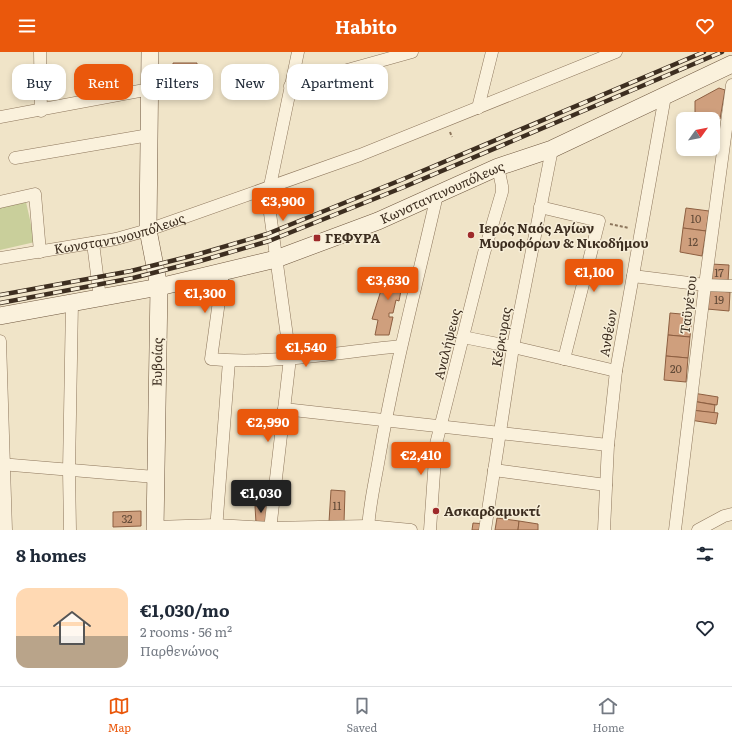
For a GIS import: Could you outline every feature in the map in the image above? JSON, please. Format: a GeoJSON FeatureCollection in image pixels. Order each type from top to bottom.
{"type":"FeatureCollection","features":[{"type":"Feature","properties":{"kind":"street"},"geometry":{"type":"LineString","coordinates":[[40,52],[41,111]]}},
{"type":"Feature","properties":{"kind":"street","name":"Ευβοίας"},"geometry":{"type":"LineString","coordinates":[[150,52],[150,64]]}},
{"type":"Feature","properties":{"kind":"street"},"geometry":{"type":"LineString","coordinates":[[295,64],[298,52]]}},
{"type":"Feature","properties":{"kind":"street"},"geometry":{"type":"LineString","coordinates":[[369,64],[412,52]]}},
{"type":"Feature","properties":{"kind":"street"},"geometry":{"type":"LineString","coordinates":[[478,108],[492,52]]}},
{"type":"Feature","properties":{"kind":"street","name":"Κωνσταντινουπόλεως"},"geometry":{"type":"LineString","coordinates":[[0,258],[116,239],[148,230],[360,155],[478,108],[601,55],[616,52]]}},
{"type":"Feature","properties":{"kind":"street","name":"Κωνσταντινουπόλεως"},"geometry":{"type":"LineString","coordinates":[[0,316],[159,286],[276,259],[378,221],[498,167],[552,149],[732,64]]}},
{"type":"Feature","properties":{"kind":"street","name":"Ταϋγέτου"},"geometry":{"type":"LineString","coordinates":[[675,530],[705,285],[732,85]]}},
{"type":"Feature","properties":{"kind":"street"},"geometry":{"type":"LineString","coordinates":[[0,117],[41,111],[141,91]]}},
{"type":"Feature","properties":{"kind":"street","name":"Ανθέων"},"geometry":{"type":"LineString","coordinates":[[604,530],[608,445],[616,371],[665,96]]}},
{"type":"Feature","properties":{"kind":"street","name":"Ευβοίας"},"geometry":{"type":"LineString","coordinates":[[150,100],[148,230],[159,286],[155,529]]}},
{"type":"Feature","properties":{"kind":"street"},"geometry":{"type":"LineString","coordinates":[[270,529],[290,358],[269,206],[270,186],[287,100]]}},
{"type":"Feature","properties":{"kind":"street"},"geometry":{"type":"LineString","coordinates":[[15,158],[149,135]]}},
{"type":"Feature","properties":{"kind":"street","name":"Κέρκυρας"},"geometry":{"type":"LineString","coordinates":[[485,530],[513,347],[552,149]]}},
{"type":"Feature","properties":{"kind":"street","name":"Αναλήψεως"},"geometry":{"type":"LineString","coordinates":[[430,530],[434,458],[440,427],[484,253],[502,192],[498,167]]}},
{"type":"Feature","properties":{"kind":"street"},"geometry":{"type":"LineString","coordinates":[[0,202],[35,194],[40,252]]}},
{"type":"Feature","properties":{"kind":"street"},"geometry":{"type":"LineString","coordinates":[[368,528],[386,420],[401,346],[437,195]]}},
{"type":"Feature","properties":{"kind":"street"},"geometry":{"type":"LineString","coordinates":[[540,207],[600,221],[564,359]]}},
{"type":"Feature","properties":{"kind":"street"},"geometry":{"type":"LineString","coordinates":[[93,243],[100,298]]}},
{"type":"Feature","properties":{"kind":"street"},"geometry":{"type":"LineString","coordinates":[[223,272],[211,359],[229,361],[290,358],[401,346]]}},
{"type":"Feature","properties":{"kind":"street"},"geometry":{"type":"LineString","coordinates":[[633,276],[705,285],[732,286]]}},
{"type":"Feature","properties":{"kind":"street"},"geometry":{"type":"LineString","coordinates":[[70,530],[69,470],[72,303]]}},
{"type":"Feature","properties":{"kind":"street"},"geometry":{"type":"LineString","coordinates":[[463,337],[616,371]]}},
{"type":"Feature","properties":{"kind":"street"},"geometry":{"type":"LineString","coordinates":[[0,341],[2,464],[6,530]]}},
{"type":"Feature","properties":{"kind":"street"},"geometry":{"type":"LineString","coordinates":[[216,528],[229,361]]}},
{"type":"Feature","properties":{"kind":"street"},"geometry":{"type":"LineString","coordinates":[[284,409],[608,445]]}},
{"type":"Feature","properties":{"kind":"street"},"geometry":{"type":"LineString","coordinates":[[2,464],[155,477]]}},
{"type":"Feature","properties":{"kind":"street"},"geometry":{"type":"LineString","coordinates":[[494,470],[606,485]]}},
{"type":"Feature","properties":{"kind":"street"},"geometry":{"type":"LineString","coordinates":[[698,530],[724,516],[732,514]]}},
{"type":"Feature","properties":{"kind":"street"},"geometry":{"type":"LineString","coordinates":[[155,529],[368,528],[411,530]]}},
{"type":"Feature","properties":{"kind":"path"},"geometry":{"type":"LineString","coordinates":[[600,221],[641,231]]}},
{"type":"Feature","properties":{"kind":"green space"},"geometry":{"type":"Polygon","coordinates":[[[26,202],[35,242],[0,250],[0,208],[26,202]]]}},
{"type":"Feature","properties":{"kind":"building"},"geometry":{"type":"Polygon","coordinates":[[[173,63],[197,63],[197,64],[173,63]]]}},
{"type":"Feature","properties":{"kind":"building"},"geometry":{"type":"Polygon","coordinates":[[[719,88],[725,90],[720,119],[720,112],[695,112],[695,101],[719,88]]]}},
{"type":"Feature","properties":{"kind":"building"},"geometry":{"type":"Polygon","coordinates":[[[686,208],[709,211],[706,231],[683,228],[686,208]]]}},
{"type":"Feature","properties":{"kind":"building"},"geometry":{"type":"Polygon","coordinates":[[[683,228],[706,231],[702,256],[680,252],[683,228]]]}},
{"type":"Feature","properties":{"kind":"building"},"geometry":{"type":"Polygon","coordinates":[[[711,264],[729,265],[728,282],[710,281],[711,264]]]}},
{"type":"Feature","properties":{"kind":"building"},"geometry":{"type":"Polygon","coordinates":[[[388,268],[397,269],[396,273],[404,275],[399,301],[396,300],[393,313],[389,313],[389,317],[393,317],[389,335],[375,335],[378,320],[372,319],[388,268]]]}},
{"type":"Feature","properties":{"kind":"building"},"geometry":{"type":"Polygon","coordinates":[[[708,290],[730,292],[729,311],[707,309],[708,290]]]}},
{"type":"Feature","properties":{"kind":"building"},"geometry":{"type":"Polygon","coordinates":[[[670,313],[692,315],[690,337],[668,335],[670,313]]]}},
{"type":"Feature","properties":{"kind":"building"},"geometry":{"type":"Polygon","coordinates":[[[668,335],[690,337],[688,358],[666,356],[668,335]]]}},
{"type":"Feature","properties":{"kind":"building"},"geometry":{"type":"Polygon","coordinates":[[[666,356],[688,358],[686,382],[664,380],[666,356]]]}},
{"type":"Feature","properties":{"kind":"building"},"geometry":{"type":"Polygon","coordinates":[[[693,393],[718,397],[717,405],[692,401],[693,393]]]}},
{"type":"Feature","properties":{"kind":"building"},"geometry":{"type":"Polygon","coordinates":[[[692,401],[715,405],[714,413],[691,410],[692,401]]]}},
{"type":"Feature","properties":{"kind":"building"},"geometry":{"type":"Polygon","coordinates":[[[691,410],[718,413],[716,424],[690,420],[691,410]]]}},
{"type":"Feature","properties":{"kind":"building"},"geometry":{"type":"Polygon","coordinates":[[[331,490],[345,491],[344,523],[329,522],[331,490]]]}},
{"type":"Feature","properties":{"kind":"building"},"geometry":{"type":"Polygon","coordinates":[[[255,506],[267,506],[267,523],[256,523],[255,506]]]}},
{"type":"Feature","properties":{"kind":"building"},"geometry":{"type":"Polygon","coordinates":[[[141,511],[141,526],[113,527],[113,512],[141,511]]]}},
{"type":"Feature","properties":{"kind":"building"},"geometry":{"type":"Polygon","coordinates":[[[497,518],[519,521],[518,530],[495,530],[497,518]]]}},
{"type":"Feature","properties":{"kind":"building"},"geometry":{"type":"Polygon","coordinates":[[[519,521],[538,524],[538,530],[518,530],[519,521]]]}},
{"type":"Feature","properties":{"kind":"building"},"geometry":{"type":"Polygon","coordinates":[[[473,523],[486,524],[485,530],[472,530],[473,523]]]}},
{"type":"Feature","properties":{"kind":"railway"},"geometry":{"type":"LineString","coordinates":[[0,295],[131,271],[199,254],[267,234],[401,180],[704,52]]}},
{"type":"Feature","properties":{"kind":"railway"},"geometry":{"type":"LineString","coordinates":[[0,303],[133,278],[269,241],[404,187],[722,52]]}},
{"type":"Feature","properties":{"kind":"place","name":"Ιερός Ναός Αγίων Μυροφόρων & Νικοδήμου"},"geometry":{"type":"Point","coordinates":[471,235]}},
{"type":"Feature","properties":{"kind":"place","name":"ΓΕΦΥΡΑ"},"geometry":{"type":"Point","coordinates":[317,238]}},
{"type":"Feature","properties":{"kind":"place","name":"Ασκαρδαμυκτί"},"geometry":{"type":"Point","coordinates":[436,511]}}]}
